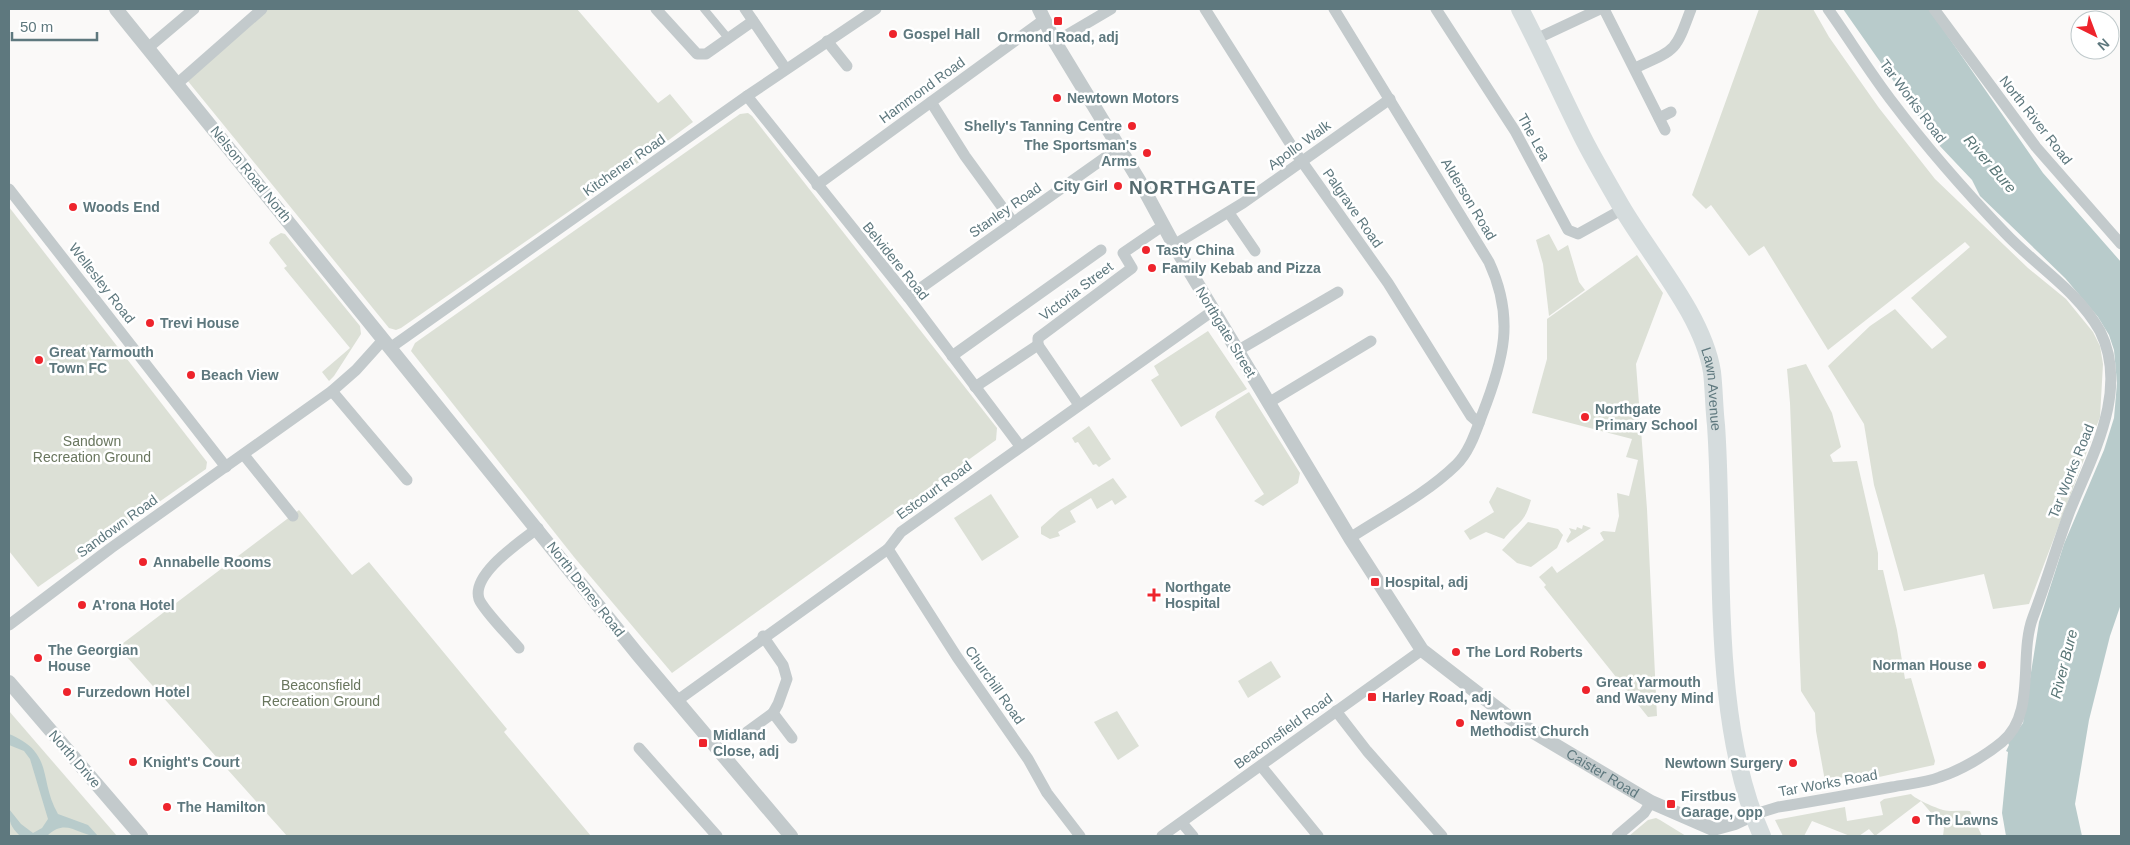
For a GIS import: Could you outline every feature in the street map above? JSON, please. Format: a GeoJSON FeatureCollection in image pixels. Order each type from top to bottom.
{"type":"FeatureCollection","features":[{"type":"Feature","properties":{"kind":"main road","name":"Lawn Avenue"},"geometry":{"type":"LineString","coordinates":[[1520,9],[1583,139],[1623,209],[1689,312],[1704,341],[1712,372],[1718,460],[1725,652],[1734,740],[1752,814]]}},
{"type":"Feature","properties":{"kind":"main road"},"geometry":{"type":"LineString","coordinates":[[1752,814],[1762,836]]}},
{"type":"Feature","properties":{"kind":"street","name":"Nelson Road North"},"geometry":{"type":"LineString","coordinates":[[116,9],[178,82],[387,344]]}},
{"type":"Feature","properties":{"kind":"street"},"geometry":{"type":"LineString","coordinates":[[149,47],[194,9]]}},
{"type":"Feature","properties":{"kind":"street"},"geometry":{"type":"LineString","coordinates":[[178,82],[262,9]]}},
{"type":"Feature","properties":{"kind":"street"},"geometry":{"type":"LineString","coordinates":[[656,9],[697,54],[706,54],[752,21]]}},
{"type":"Feature","properties":{"kind":"street"},"geometry":{"type":"LineString","coordinates":[[704,9],[728,38]]}},
{"type":"Feature","properties":{"kind":"street"},"geometry":{"type":"LineString","coordinates":[[745,9],[786,69]]}},
{"type":"Feature","properties":{"kind":"street","name":"Kitchener Road"},"geometry":{"type":"LineString","coordinates":[[387,344],[876,9]]}},
{"type":"Feature","properties":{"kind":"street"},"geometry":{"type":"LineString","coordinates":[[1055,42],[1111,9]]}},
{"type":"Feature","properties":{"kind":"street","name":"Palgrave Road"},"geometry":{"type":"LineString","coordinates":[[1205,9],[1302,161],[1388,283],[1471,416],[1479,423]]}},
{"type":"Feature","properties":{"kind":"street","name":"Alderson Road"},"geometry":{"type":"LineString","coordinates":[[1334,9],[1489,262],[1498,282],[1504,306],[1504,345],[1494,385],[1479,423],[1458,464],[1436,482],[1350,538]]}},
{"type":"Feature","properties":{"kind":"street","name":"The Lea"},"geometry":{"type":"LineString","coordinates":[[1436,9],[1515,131],[1568,230],[1578,234],[1623,209]]}},
{"type":"Feature","properties":{"kind":"street"},"geometry":{"type":"LineString","coordinates":[[1536,39],[1600,9]]}},
{"type":"Feature","properties":{"kind":"street"},"geometry":{"type":"LineString","coordinates":[[1604,9],[1665,130]]}},
{"type":"Feature","properties":{"kind":"street"},"geometry":{"type":"LineString","coordinates":[[1635,68],[1670,52],[1676,47],[1691,9]]}},
{"type":"Feature","properties":{"kind":"street","name":"Tar Works Road"},"geometry":{"type":"LineString","coordinates":[[1752,814],[1938,778],[1992,750],[2012,732],[2017,724],[2023,694],[2031,620],[2070,511],[2100,444],[2108,415],[2112,384],[2111,358],[2100,332],[2085,310],[2067,289],[2006,234],[1930,148],[1892,102],[1828,9]]}},
{"type":"Feature","properties":{"kind":"street","name":"North River Road"},"geometry":{"type":"LineString","coordinates":[[1934,9],[2036,147],[2121,244]]}},
{"type":"Feature","properties":{"kind":"street","name":"Northgate Street"},"geometry":{"type":"LineString","coordinates":[[1042,14],[1055,42],[1120,147],[1164,224],[1174,246],[1350,538],[1422,650]]}},
{"type":"Feature","properties":{"kind":"street","name":"Hammond Road"},"geometry":{"type":"LineString","coordinates":[[817,185],[931,102],[1042,14]]}},
{"type":"Feature","properties":{"kind":"street"},"geometry":{"type":"LineString","coordinates":[[827,42],[847,66]]}},
{"type":"Feature","properties":{"kind":"street","name":"Belvidere Road"},"geometry":{"type":"LineString","coordinates":[[747,96],[908,297],[1020,446]]}},
{"type":"Feature","properties":{"kind":"street","name":"Apollo Walk"},"geometry":{"type":"LineString","coordinates":[[1174,246],[1229,213],[1390,99]]}},
{"type":"Feature","properties":{"kind":"street"},"geometry":{"type":"LineString","coordinates":[[931,102],[965,156],[1013,222]]}},
{"type":"Feature","properties":{"kind":"street"},"geometry":{"type":"LineString","coordinates":[[1659,118],[1671,112]]}},
{"type":"Feature","properties":{"kind":"street","name":"Stanley Road"},"geometry":{"type":"LineString","coordinates":[[908,297],[1120,147]]}},
{"type":"Feature","properties":{"kind":"street","name":"Wellesley Road"},"geometry":{"type":"LineString","coordinates":[[9,190],[226,467]]}},
{"type":"Feature","properties":{"kind":"street"},"geometry":{"type":"LineString","coordinates":[[1229,213],[1255,250]]}},
{"type":"Feature","properties":{"kind":"street","name":"Victoria Street"},"geometry":{"type":"LineString","coordinates":[[1038,345],[1038,338],[1132,268],[1123,253],[1164,224]]}},
{"type":"Feature","properties":{"kind":"street"},"geometry":{"type":"LineString","coordinates":[[952,356],[1100,250]]}},
{"type":"Feature","properties":{"kind":"street"},"geometry":{"type":"LineString","coordinates":[[1237,351],[1338,292]]}},
{"type":"Feature","properties":{"kind":"street","name":"Estcourt Road"},"geometry":{"type":"LineString","coordinates":[[678,700],[763,636],[888,549],[901,532],[1214,310]]}},
{"type":"Feature","properties":{"kind":"street"},"geometry":{"type":"LineString","coordinates":[[1268,403],[1371,341]]}},
{"type":"Feature","properties":{"kind":"street","name":"Sandown Road"},"geometry":{"type":"LineString","coordinates":[[9,625],[111,548],[332,391],[387,344]]}},
{"type":"Feature","properties":{"kind":"street","name":"North Denes Road"},"geometry":{"type":"LineString","coordinates":[[387,344],[785,834]]}},
{"type":"Feature","properties":{"kind":"street"},"geometry":{"type":"LineString","coordinates":[[976,387],[1038,345],[1080,405]]}},
{"type":"Feature","properties":{"kind":"street"},"geometry":{"type":"LineString","coordinates":[[332,391],[407,480]]}},
{"type":"Feature","properties":{"kind":"street"},"geometry":{"type":"LineString","coordinates":[[244,454],[293,516]]}},
{"type":"Feature","properties":{"kind":"street"},"geometry":{"type":"LineString","coordinates":[[518,648],[479,601],[479,587],[486,572],[538,528]]}},
{"type":"Feature","properties":{"kind":"street","name":"Churchill Road"},"geometry":{"type":"LineString","coordinates":[[888,549],[958,657],[1028,759],[1047,793],[1080,836]]}},
{"type":"Feature","properties":{"kind":"street"},"geometry":{"type":"LineString","coordinates":[[747,732],[773,713],[786,685],[786,672],[763,636]]}},
{"type":"Feature","properties":{"kind":"street","name":"Caister Road"},"geometry":{"type":"LineString","coordinates":[[1422,650],[1510,718],[1651,802],[1710,833],[1752,814]]}},
{"type":"Feature","properties":{"kind":"street","name":"Beaconsfield Road"},"geometry":{"type":"LineString","coordinates":[[1162,836],[1422,650]]}},
{"type":"Feature","properties":{"kind":"street","name":"North Drive"},"geometry":{"type":"LineString","coordinates":[[9,682],[141,836]]}},
{"type":"Feature","properties":{"kind":"street"},"geometry":{"type":"LineString","coordinates":[[1336,711],[1367,751],[1442,836]]}},
{"type":"Feature","properties":{"kind":"street"},"geometry":{"type":"LineString","coordinates":[[773,713],[792,738]]}},
{"type":"Feature","properties":{"kind":"street"},"geometry":{"type":"LineString","coordinates":[[639,748],[717,836]]}},
{"type":"Feature","properties":{"kind":"street"},"geometry":{"type":"LineString","coordinates":[[1261,766],[1318,836]]}},
{"type":"Feature","properties":{"kind":"street"},"geometry":{"type":"LineString","coordinates":[[1617,836],[1644,813],[1651,802]]}},
{"type":"Feature","properties":{"kind":"street"},"geometry":{"type":"LineString","coordinates":[[1182,822],[1193,836]]}},
{"type":"Feature","properties":{"kind":"green space"},"geometry":{"type":"Polygon","coordinates":[[[267,9],[577,9],[658,103],[670,94],[693,122],[623,174],[396,330],[389,328],[187,80],[267,9]]]}},
{"type":"Feature","properties":{"kind":"green space"},"geometry":{"type":"Polygon","coordinates":[[[1759,9],[1813,9],[1829,37],[1879,108],[1935,179],[2028,268],[2066,299],[2093,332],[2100,346],[2103,364],[2100,417],[2029,604],[1993,609],[1984,574],[1904,591],[1874,485],[1864,424],[1828,366],[1870,326],[1895,309],[1932,349],[1947,337],[1911,298],[1970,247],[1965,242],[1828,350],[1764,246],[1749,256],[1711,205],[1706,209],[1692,195],[1759,9]]]}},
{"type":"Feature","properties":{"kind":"green space"},"geometry":{"type":"Polygon","coordinates":[[[748,113],[997,428],[996,440],[672,673],[574,557],[411,351],[415,343],[740,114],[748,113]]]}},
{"type":"Feature","properties":{"kind":"green space","name":"Sandown Recreation Ground"},"geometry":{"type":"Polygon","coordinates":[[[9,207],[207,462],[206,469],[38,587],[9,551],[9,207]]]}},
{"type":"Feature","properties":{"kind":"green space"},"geometry":{"type":"Polygon","coordinates":[[[281,233],[285,234],[360,326],[361,334],[329,381],[322,372],[350,348],[284,268],[287,266],[269,243],[271,239],[281,233]]]}},
{"type":"Feature","properties":{"kind":"green space"},"geometry":{"type":"Polygon","coordinates":[[[1549,234],[1558,251],[1568,245],[1579,282],[1585,290],[1549,316],[1543,264],[1536,240],[1549,234]]]}},
{"type":"Feature","properties":{"kind":"green space"},"geometry":{"type":"Polygon","coordinates":[[[1637,255],[1663,293],[1636,364],[1647,509],[1657,716],[1648,717],[1544,587],[1546,585],[1539,577],[1552,566],[1557,573],[1604,540],[1600,533],[1603,531],[1615,532],[1619,516],[1617,493],[1629,496],[1638,460],[1626,457],[1632,439],[1532,413],[1547,359],[1547,319],[1637,255]]]}},
{"type":"Feature","properties":{"kind":"green space"},"geometry":{"type":"Polygon","coordinates":[[[1208,331],[1247,389],[1181,427],[1151,380],[1159,375],[1154,366],[1208,331]]]}},
{"type":"Feature","properties":{"kind":"green space"},"geometry":{"type":"Polygon","coordinates":[[[1806,364],[1832,413],[1841,447],[1830,455],[1833,462],[1857,461],[1878,553],[1878,570],[1883,570],[1897,630],[1905,679],[1911,678],[1935,761],[1934,765],[1870,779],[1868,772],[1825,781],[1816,731],[1815,713],[1801,691],[1790,403],[1787,369],[1806,364]]]}},
{"type":"Feature","properties":{"kind":"green space"},"geometry":{"type":"Polygon","coordinates":[[[1249,392],[1300,473],[1298,483],[1263,506],[1254,501],[1264,494],[1215,417],[1217,412],[1249,392]]]}},
{"type":"Feature","properties":{"kind":"green space"},"geometry":{"type":"Polygon","coordinates":[[[1089,426],[1111,459],[1099,467],[1096,464],[1093,465],[1078,442],[1075,443],[1072,438],[1089,426]]]}},
{"type":"Feature","properties":{"kind":"green space"},"geometry":{"type":"Polygon","coordinates":[[[1113,478],[1127,497],[1115,505],[1112,500],[1097,509],[1091,498],[1070,511],[1076,522],[1058,532],[1060,536],[1050,539],[1041,534],[1041,527],[1060,510],[1113,478]]]}},
{"type":"Feature","properties":{"kind":"green space"},"geometry":{"type":"Polygon","coordinates":[[[1497,487],[1531,500],[1526,514],[1504,539],[1486,532],[1470,540],[1464,531],[1494,512],[1489,502],[1497,487]]]}},
{"type":"Feature","properties":{"kind":"green space"},"geometry":{"type":"Polygon","coordinates":[[[991,494],[1019,537],[982,561],[954,518],[991,494]]]}},
{"type":"Feature","properties":{"kind":"green space","name":"Beaconsfield Recreation Ground"},"geometry":{"type":"Polygon","coordinates":[[[299,510],[352,575],[369,562],[507,729],[504,732],[591,836],[287,836],[118,647],[299,510]]]}},
{"type":"Feature","properties":{"kind":"green space"},"geometry":{"type":"Polygon","coordinates":[[[1528,522],[1558,529],[1563,535],[1557,548],[1531,567],[1517,563],[1502,550],[1528,522]]]}},
{"type":"Feature","properties":{"kind":"green space"},"geometry":{"type":"Polygon","coordinates":[[[1583,525],[1591,528],[1568,543],[1566,541],[1571,532],[1569,528],[1576,530],[1577,527],[1582,529],[1583,525]]]}},
{"type":"Feature","properties":{"kind":"green space"},"geometry":{"type":"Polygon","coordinates":[[[1271,661],[1281,677],[1248,698],[1238,681],[1271,661]]]}},
{"type":"Feature","properties":{"kind":"green space"},"geometry":{"type":"Polygon","coordinates":[[[9,711],[117,836],[9,836],[9,711]]]}},
{"type":"Feature","properties":{"kind":"green space"},"geometry":{"type":"Polygon","coordinates":[[[1117,711],[1139,746],[1118,760],[1094,722],[1117,711]]]}},
{"type":"Feature","properties":{"kind":"green space"},"geometry":{"type":"Polygon","coordinates":[[[1911,794],[1921,801],[1875,836],[1869,829],[1859,836],[1850,836],[1812,821],[1804,836],[1783,836],[1775,820],[1845,807],[1847,821],[1883,815],[1880,802],[1884,799],[1911,794]]]}},
{"type":"Feature","properties":{"kind":"green space"},"geometry":{"type":"Polygon","coordinates":[[[1921,801],[1943,810],[1970,811],[1982,836],[1943,836],[1944,828],[1921,801]]]}},
{"type":"Feature","properties":{"kind":"green space"},"geometry":{"type":"Polygon","coordinates":[[[1656,818],[1686,836],[1629,836],[1648,820],[1656,818]]]}},
{"type":"Feature","properties":{"kind":"water","name":"River Bure"},"geometry":{"type":"Polygon","coordinates":[[[1843,9],[1929,9],[2043,173],[2121,262],[2121,604],[2110,636],[2089,720],[2075,804],[2082,836],[2006,836],[2002,813],[2008,752],[2006,751],[2008,743],[2023,723],[2039,622],[2064,544],[2104,450],[2114,418],[2117,383],[2114,350],[2109,335],[2098,317],[2065,278],[1980,196],[1972,180],[1937,143],[1843,9]]]}},
{"type":"Feature","properties":{"kind":"water"},"geometry":{"type":"Polygon","coordinates":[[[9,734],[23,741],[39,758],[52,801],[58,814],[88,825],[98,836],[66,828],[60,828],[47,836],[20,836],[17,833],[11,824],[9,809],[21,824],[33,833],[42,828],[48,819],[30,759],[24,751],[9,745],[9,734]]]}},
{"type":"Feature","properties":{"kind":"place","name":"Ormond Road, adj"},"geometry":{"type":"Point","coordinates":[1058,21]}},
{"type":"Feature","properties":{"kind":"place","name":"Gospel Hall"},"geometry":{"type":"Point","coordinates":[893,34]}},
{"type":"Feature","properties":{"kind":"place","name":"Newtown Motors"},"geometry":{"type":"Point","coordinates":[1057,98]}},
{"type":"Feature","properties":{"kind":"place","name":"Shelly's Tanning Centre"},"geometry":{"type":"Point","coordinates":[1132,126]}},
{"type":"Feature","properties":{"kind":"place","name":"The Sportsman's Arms"},"geometry":{"type":"Point","coordinates":[1147,153]}},
{"type":"Feature","properties":{"kind":"place","name":"City Girl"},"geometry":{"type":"Point","coordinates":[1118,186]}},
{"type":"Feature","properties":{"kind":"place","name":"Woods End"},"geometry":{"type":"Point","coordinates":[73,207]}},
{"type":"Feature","properties":{"kind":"place","name":"Tasty China"},"geometry":{"type":"Point","coordinates":[1146,250]}},
{"type":"Feature","properties":{"kind":"place","name":"Family Kebab and Pizza"},"geometry":{"type":"Point","coordinates":[1152,268]}},
{"type":"Feature","properties":{"kind":"place","name":"Trevi House"},"geometry":{"type":"Point","coordinates":[150,323]}},
{"type":"Feature","properties":{"kind":"place","name":"Great Yarmouth Town FC"},"geometry":{"type":"Point","coordinates":[39,360]}},
{"type":"Feature","properties":{"kind":"place","name":"Beach View"},"geometry":{"type":"Point","coordinates":[191,375]}},
{"type":"Feature","properties":{"kind":"place","name":"Northgate Primary School"},"geometry":{"type":"Point","coordinates":[1585,417]}},
{"type":"Feature","properties":{"kind":"place","name":"Annabelle Rooms"},"geometry":{"type":"Point","coordinates":[143,562]}},
{"type":"Feature","properties":{"kind":"place","name":"Hospital, adj"},"geometry":{"type":"Point","coordinates":[1375,582]}},
{"type":"Feature","properties":{"kind":"place","name":"Northgate Hospital"},"geometry":{"type":"Point","coordinates":[1154,595]}},
{"type":"Feature","properties":{"kind":"place","name":"A'rona Hotel"},"geometry":{"type":"Point","coordinates":[82,605]}},
{"type":"Feature","properties":{"kind":"place","name":"The Lord Roberts"},"geometry":{"type":"Point","coordinates":[1456,652]}},
{"type":"Feature","properties":{"kind":"place","name":"The Georgian House"},"geometry":{"type":"Point","coordinates":[38,658]}},
{"type":"Feature","properties":{"kind":"place","name":"Norman House"},"geometry":{"type":"Point","coordinates":[1982,665]}},
{"type":"Feature","properties":{"kind":"place","name":"Great Yarmouth and Waveny Mind"},"geometry":{"type":"Point","coordinates":[1586,690]}},
{"type":"Feature","properties":{"kind":"place","name":"Furzedown Hotel"},"geometry":{"type":"Point","coordinates":[67,692]}},
{"type":"Feature","properties":{"kind":"place","name":"Harley Road, adj"},"geometry":{"type":"Point","coordinates":[1372,697]}},
{"type":"Feature","properties":{"kind":"place","name":"Newtown Methodist Church"},"geometry":{"type":"Point","coordinates":[1460,723]}},
{"type":"Feature","properties":{"kind":"place","name":"Midland Close, adj"},"geometry":{"type":"Point","coordinates":[703,743]}},
{"type":"Feature","properties":{"kind":"place","name":"Knight's Court"},"geometry":{"type":"Point","coordinates":[133,762]}},
{"type":"Feature","properties":{"kind":"place","name":"Newtown Surgery"},"geometry":{"type":"Point","coordinates":[1793,763]}},
{"type":"Feature","properties":{"kind":"place","name":"Firstbus Garage, opp"},"geometry":{"type":"Point","coordinates":[1671,804]}},
{"type":"Feature","properties":{"kind":"place","name":"The Hamilton"},"geometry":{"type":"Point","coordinates":[167,807]}},
{"type":"Feature","properties":{"kind":"place","name":"The Lawns"},"geometry":{"type":"Point","coordinates":[1916,820]}},
{"type":"Feature","properties":{"kind":"district","name":"NORTHGATE"},"geometry":{"type":"Point","coordinates":[1193,187]}}]}
